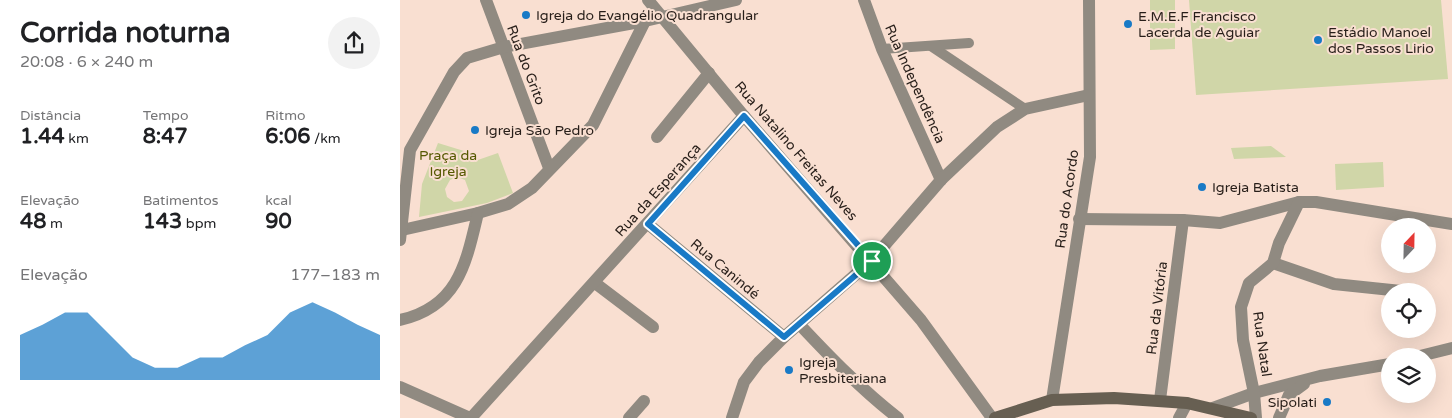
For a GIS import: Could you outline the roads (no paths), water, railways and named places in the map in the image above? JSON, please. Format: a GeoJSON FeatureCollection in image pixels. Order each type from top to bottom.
{"type":"FeatureCollection","features":[{"type":"Feature","properties":{"kind":"main road"},"geometry":{"type":"LineString","coordinates":[[994,418],[1052,400],[1160,400],[1213,408],[1251,418]]}},
{"type":"Feature","properties":{"kind":"street","name":"Rua do Grito"},"geometry":{"type":"LineString","coordinates":[[486,0],[550,168]]}},
{"type":"Feature","properties":{"kind":"street","name":"Rua Natalino Freitas Neves"},"geometry":{"type":"LineString","coordinates":[[648,0],[660,17],[744,116],[872,261],[921,320],[994,418]]}},
{"type":"Feature","properties":{"kind":"street"},"geometry":{"type":"LineString","coordinates":[[645,21],[593,125],[532,188],[508,204],[401,235],[410,150],[461,62],[476,53],[645,21],[736,0]]}},
{"type":"Feature","properties":{"kind":"street","name":"Rua Independência"},"geometry":{"type":"LineString","coordinates":[[864,0],[882,49],[941,180]]}},
{"type":"Feature","properties":{"kind":"street","name":"Rua do Acordo"},"geometry":{"type":"LineString","coordinates":[[1052,400],[1090,157],[1089,0]]}},
{"type":"Feature","properties":{"kind":"street"},"geometry":{"type":"LineString","coordinates":[[657,137],[709,73]]}},
{"type":"Feature","properties":{"kind":"street"},"geometry":{"type":"LineString","coordinates":[[732,418],[744,382],[759,362],[784,337],[872,261],[941,180],[997,127],[1025,109],[1089,95]]}},
{"type":"Feature","properties":{"kind":"street","name":"Rua da Esperança"},"geometry":{"type":"LineString","coordinates":[[470,418],[744,116]]}},
{"type":"Feature","properties":{"kind":"street"},"geometry":{"type":"LineString","coordinates":[[400,141],[410,150]]}},
{"type":"Feature","properties":{"kind":"street"},"geometry":{"type":"LineString","coordinates":[[1079,219],[1183,220],[1220,223],[1299,202],[1316,202],[1452,224]]}},
{"type":"Feature","properties":{"kind":"street"},"geometry":{"type":"LineString","coordinates":[[1299,202],[1287,226],[1274,263],[1334,284],[1381,289]]}},
{"type":"Feature","properties":{"kind":"street"},"geometry":{"type":"LineString","coordinates":[[400,320],[414,317],[431,308],[455,285],[466,260],[478,213]]}},
{"type":"Feature","properties":{"kind":"street","name":"Rua da Vitória"},"geometry":{"type":"LineString","coordinates":[[1160,400],[1183,220]]}},
{"type":"Feature","properties":{"kind":"street","name":"Rua Canindé"},"geometry":{"type":"LineString","coordinates":[[648,224],[784,337]]}},
{"type":"Feature","properties":{"kind":"street","name":"Rua Natal"},"geometry":{"type":"LineString","coordinates":[[1256,418],[1254,393],[1243,340],[1241,307],[1250,283],[1274,263]]}},
{"type":"Feature","properties":{"kind":"street"},"geometry":{"type":"LineString","coordinates":[[594,283],[653,327]]}},
{"type":"Feature","properties":{"kind":"street"},"geometry":{"type":"LineString","coordinates":[[800,325],[837,365],[874,400],[898,418]]}},
{"type":"Feature","properties":{"kind":"street"},"geometry":{"type":"LineString","coordinates":[[1436,352],[1452,348]]}},
{"type":"Feature","properties":{"kind":"street"},"geometry":{"type":"LineString","coordinates":[[1213,408],[1254,393],[1320,376],[1381,366]]}},
{"type":"Feature","properties":{"kind":"street"},"geometry":{"type":"LineString","coordinates":[[1279,418],[1289,396],[1298,387],[1320,376]]}},
{"type":"Feature","properties":{"kind":"street"},"geometry":{"type":"LineString","coordinates":[[400,387],[470,418]]}},
{"type":"Feature","properties":{"kind":"street"},"geometry":{"type":"LineString","coordinates":[[629,418],[644,401]]}},
{"type":"Feature","properties":{"kind":"street"},"geometry":{"type":"LineString","coordinates":[[1179,418],[1187,403]]}},
{"type":"Feature","properties":{"kind":"lane"},"geometry":{"type":"LineString","coordinates":[[882,49],[969,43]]}},
{"type":"Feature","properties":{"kind":"lane"},"geometry":{"type":"LineString","coordinates":[[931,46],[1025,109]]}},
{"type":"Feature","properties":{"kind":"place","name":"Igreja do Evangélio Quadrangular"},"geometry":{"type":"Point","coordinates":[526,15]}},
{"type":"Feature","properties":{"kind":"place","name":"E.M.E.F Francisco Lacerda de Aguiar"},"geometry":{"type":"Point","coordinates":[1128,24]}},
{"type":"Feature","properties":{"kind":"place","name":"Estádio Manoel dos Passos Lirio"},"geometry":{"type":"Point","coordinates":[1318,40]}},
{"type":"Feature","properties":{"kind":"place","name":"Igreja São Pedro"},"geometry":{"type":"Point","coordinates":[475,130]}},
{"type":"Feature","properties":{"kind":"place","name":"Igreja Batista"},"geometry":{"type":"Point","coordinates":[1202,187]}},
{"type":"Feature","properties":{"kind":"place","name":"Igreja Presbiteriana"},"geometry":{"type":"Point","coordinates":[789,370]}},
{"type":"Feature","properties":{"kind":"place","name":"Sipolati"},"geometry":{"type":"Point","coordinates":[1327,402]}},
{"type":"Feature","properties":{"kind":"park label","name":"Praça da Igreja"},"geometry":{"type":"Point","coordinates":[448,164]}}]}
